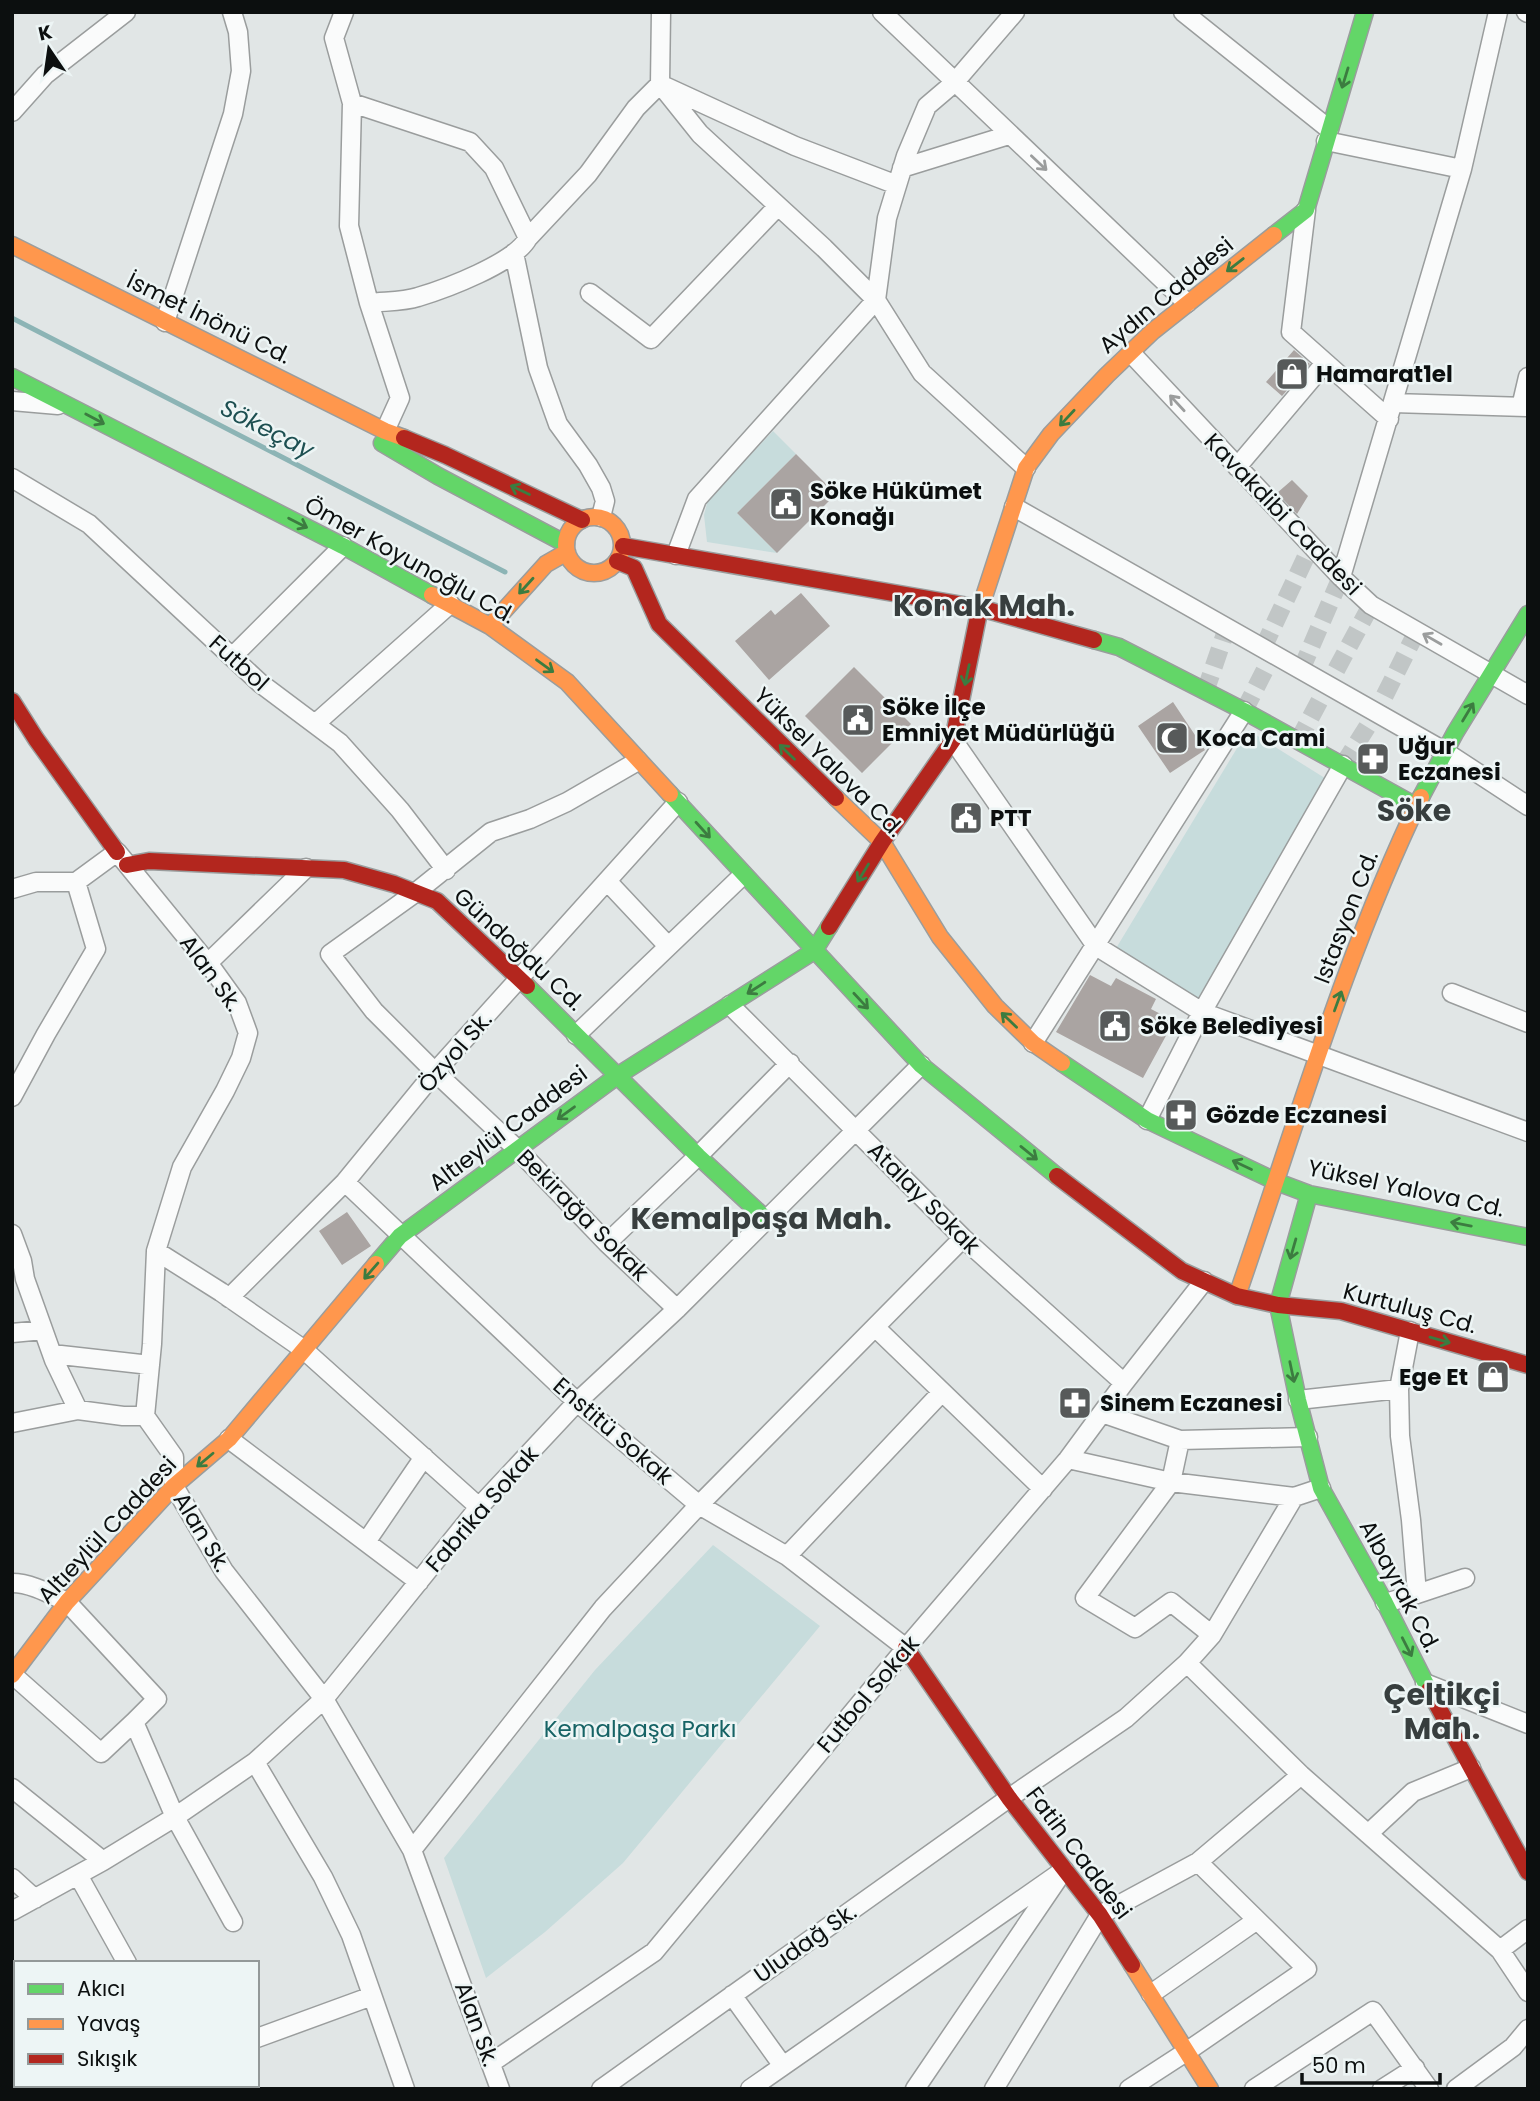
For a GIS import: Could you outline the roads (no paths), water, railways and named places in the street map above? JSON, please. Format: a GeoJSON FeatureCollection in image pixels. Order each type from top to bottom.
{"type":"FeatureCollection","features":[{"type":"Feature","properties":{"kind":"main road"},"geometry":{"type":"LineString","coordinates":[[1306,210],[1365,12]]}},
{"type":"Feature","properties":{"kind":"main road","name":"Aydın Caddesi"},"geometry":{"type":"LineString","coordinates":[[980,608],[1026,468],[1051,435],[1130,353],[1186,303],[1306,210]]}},
{"type":"Feature","properties":{"kind":"main road","name":"İsmet İnönü Cd."},"geometry":{"type":"LineString","coordinates":[[12,245],[166,321],[384,437]]}},
{"type":"Feature","properties":{"kind":"main road"},"geometry":{"type":"LineString","coordinates":[[12,257],[384,437],[445,455],[582,520]]}},
{"type":"Feature","properties":{"kind":"main road","name":"Ömer Koyunoğlu Cd."},"geometry":{"type":"LineString","coordinates":[[12,377],[343,546],[450,604],[490,626],[567,682],[921,1065]]}},
{"type":"Feature","properties":{"kind":"main road"},"geometry":{"type":"LineString","coordinates":[[384,437],[438,476],[567,548]]}},
{"type":"Feature","properties":{"kind":"main road"},"geometry":{"type":"LineString","coordinates":[[601,517],[617,528],[621,536],[620,554],[603,572],[585,571],[571,561],[567,548],[571,529],[582,520],[601,517]]}},
{"type":"Feature","properties":{"kind":"main road"},"geometry":{"type":"LineString","coordinates":[[490,626],[546,564],[567,548]]}},
{"type":"Feature","properties":{"kind":"main road"},"geometry":{"type":"LineString","coordinates":[[620,554],[676,555],[980,608],[1119,648],[1244,711],[1416,806]]}},
{"type":"Feature","properties":{"kind":"main road","name":"Yüksel Yalova Cd."},"geometry":{"type":"LineString","coordinates":[[620,554],[634,568],[644,586],[648,605],[659,624],[882,842],[940,937],[995,1006],[1033,1043],[1147,1120],[1277,1182],[1309,1194],[1528,1237]]}},
{"type":"Feature","properties":{"kind":"main road","name":"Altıeylül Caddesi"},"geometry":{"type":"LineString","coordinates":[[13,1675],[67,1602],[174,1486],[229,1439],[400,1236],[617,1076],[814,951],[882,842],[953,740],[980,608]]}},
{"type":"Feature","properties":{"kind":"main road","name":"Istasyon Cd."},"geometry":{"type":"LineString","coordinates":[[1237,1296],[1370,911],[1416,806],[1444,751],[1528,614]]}},
{"type":"Feature","properties":{"kind":"main road"},"geometry":{"type":"LineString","coordinates":[[12,701],[122,859]]}},
{"type":"Feature","properties":{"kind":"main road","name":"Gündoğdu Cd."},"geometry":{"type":"LineString","coordinates":[[122,859],[344,870],[394,884],[437,901],[766,1219]]}},
{"type":"Feature","properties":{"kind":"main road","name":"Kurtuluş Cd."},"geometry":{"type":"LineString","coordinates":[[921,1065],[1087,1199],[1182,1271],[1237,1296],[1278,1305],[1341,1311],[1528,1365]]}},
{"type":"Feature","properties":{"kind":"main road"},"geometry":{"type":"LineString","coordinates":[[1278,1305],[1309,1194]]}},
{"type":"Feature","properties":{"kind":"main road","name":"Albayrak Cd."},"geometry":{"type":"LineString","coordinates":[[1278,1305],[1298,1400],[1321,1488],[1528,1872]]}},
{"type":"Feature","properties":{"kind":"main road","name":"Fatih Caddesi"},"geometry":{"type":"LineString","coordinates":[[906,1648],[1009,1798],[1100,1915],[1210,2089]]}},
{"type":"Feature","properties":{"kind":"street"},"geometry":{"type":"LineString","coordinates":[[12,112],[45,75],[125,12]]}},
{"type":"Feature","properties":{"kind":"street"},"geometry":{"type":"LineString","coordinates":[[166,321],[233,114],[242,71],[238,32],[232,12]]}},
{"type":"Feature","properties":{"kind":"street"},"geometry":{"type":"LineString","coordinates":[[344,12],[334,38],[352,103],[349,226],[369,303],[400,398],[384,437]]}},
{"type":"Feature","properties":{"kind":"street"},"geometry":{"type":"LineString","coordinates":[[677,12],[662,20],[660,84],[700,134],[824,248],[876,300],[922,373],[1026,468]]}},
{"type":"Feature","properties":{"kind":"street"},"geometry":{"type":"LineString","coordinates":[[882,12],[1186,303]]}},
{"type":"Feature","properties":{"kind":"street"},"geometry":{"type":"LineString","coordinates":[[676,555],[697,499],[876,300],[887,218],[899,176],[927,106],[954,83],[1015,12]]}},
{"type":"Feature","properties":{"kind":"street"},"geometry":{"type":"LineString","coordinates":[[1183,12],[1328,135],[1462,169]]}},
{"type":"Feature","properties":{"kind":"street"},"geometry":{"type":"LineString","coordinates":[[1340,577],[1462,169],[1498,12]]}},
{"type":"Feature","properties":{"kind":"street"},"geometry":{"type":"LineString","coordinates":[[369,303],[415,298],[499,264],[514,253],[588,174],[636,108],[660,84]]}},
{"type":"Feature","properties":{"kind":"street"},"geometry":{"type":"LineString","coordinates":[[660,84],[795,146],[899,176],[1009,135]]}},
{"type":"Feature","properties":{"kind":"street"},"geometry":{"type":"LineString","coordinates":[[352,103],[470,142],[494,168],[527,238]]}},
{"type":"Feature","properties":{"kind":"street"},"geometry":{"type":"LineString","coordinates":[[590,293],[651,340],[778,206]]}},
{"type":"Feature","properties":{"kind":"street"},"geometry":{"type":"LineString","coordinates":[[1306,210],[1291,332],[1325,363],[1391,411],[1524,407],[1528,377]]}},
{"type":"Feature","properties":{"kind":"street"},"geometry":{"type":"LineString","coordinates":[[514,253],[538,368],[558,424],[601,488],[605,501],[601,517]]}},
{"type":"Feature","properties":{"kind":"street","name":"Kavakdibi Caddesi"},"geometry":{"type":"LineString","coordinates":[[1130,353],[1340,577],[1371,605],[1528,695]]}},
{"type":"Feature","properties":{"kind":"street"},"geometry":{"type":"LineString","coordinates":[[1237,467],[1325,363]]}},
{"type":"Feature","properties":{"kind":"street"},"geometry":{"type":"LineString","coordinates":[[12,401],[69,405]]}},
{"type":"Feature","properties":{"kind":"street","name":"Futbol"},"geometry":{"type":"LineString","coordinates":[[12,478],[89,524],[260,683],[340,743],[400,810],[446,870]]}},
{"type":"Feature","properties":{"kind":"street"},"geometry":{"type":"LineString","coordinates":[[1014,507],[1444,751],[1528,806]]}},
{"type":"Feature","properties":{"kind":"street"},"geometry":{"type":"LineString","coordinates":[[232,657],[343,546]]}},
{"type":"Feature","properties":{"kind":"street"},"geometry":{"type":"LineString","coordinates":[[315,724],[450,604]]}},
{"type":"Feature","properties":{"kind":"street"},"geometry":{"type":"LineString","coordinates":[[1033,1043],[1244,711]]}},
{"type":"Feature","properties":{"kind":"street"},"geometry":{"type":"LineString","coordinates":[[953,740],[1097,946],[1202,1013],[1528,1132]]}},
{"type":"Feature","properties":{"kind":"street"},"geometry":{"type":"LineString","coordinates":[[415,893],[491,832],[530,819],[567,802],[638,761]]}},
{"type":"Feature","properties":{"kind":"street"},"geometry":{"type":"LineString","coordinates":[[1147,1120],[1202,1013],[1343,765]]}},
{"type":"Feature","properties":{"kind":"street","name":"Özyol Sk."},"geometry":{"type":"LineString","coordinates":[[229,1297],[345,1182],[436,1072],[678,802]]}},
{"type":"Feature","properties":{"kind":"street"},"geometry":{"type":"LineString","coordinates":[[12,889],[36,882],[76,882],[122,859]]}},
{"type":"Feature","properties":{"kind":"street","name":"Alan Sk."},"geometry":{"type":"LineString","coordinates":[[122,859],[208,963],[237,1003],[248,1033],[241,1058],[225,1091],[182,1167],[156,1251],[145,1416],[174,1457],[174,1486],[224,1571],[324,1699],[412,1850],[500,2089]]}},
{"type":"Feature","properties":{"kind":"street"},"geometry":{"type":"LineString","coordinates":[[208,963],[306,868]]}},
{"type":"Feature","properties":{"kind":"street"},"geometry":{"type":"LineString","coordinates":[[576,1035],[743,875]]}},
{"type":"Feature","properties":{"kind":"street"},"geometry":{"type":"LineString","coordinates":[[607,881],[668,946]]}},
{"type":"Feature","properties":{"kind":"street"},"geometry":{"type":"LineString","coordinates":[[12,1097],[96,949],[76,882]]}},
{"type":"Feature","properties":{"kind":"street","name":"Bekirağa Sokak"},"geometry":{"type":"LineString","coordinates":[[415,893],[330,954],[374,1011],[677,1309]]}},
{"type":"Feature","properties":{"kind":"street"},"geometry":{"type":"LineString","coordinates":[[1452,993],[1528,1023]]}},
{"type":"Feature","properties":{"kind":"street","name":"Atalay Sokak"},"geometry":{"type":"LineString","coordinates":[[730,1005],[963,1238],[1124,1383]]}},
{"type":"Feature","properties":{"kind":"street"},"geometry":{"type":"LineString","coordinates":[[607,1243],[790,1063]]}},
{"type":"Feature","properties":{"kind":"street","name":"Fabrika Sokak"},"geometry":{"type":"LineString","coordinates":[[12,1911],[103,1861],[175,1817],[256,1762],[324,1699],[479,1507],[577,1402],[677,1309],[921,1065]]}},
{"type":"Feature","properties":{"kind":"street","name":"Enstitü Sokak"},"geometry":{"type":"LineString","coordinates":[[345,1182],[577,1402],[699,1505],[787,1556],[906,1648]]}},
{"type":"Feature","properties":{"kind":"street"},"geometry":{"type":"LineString","coordinates":[[12,1234],[22,1261],[19,1279],[78,1410]]}},
{"type":"Feature","properties":{"kind":"street"},"geometry":{"type":"LineString","coordinates":[[412,1850],[603,1608],[699,1505],[963,1238]]}},
{"type":"Feature","properties":{"kind":"street"},"geometry":{"type":"LineString","coordinates":[[156,1251],[229,1297],[303,1349],[479,1507]]}},
{"type":"Feature","properties":{"kind":"street","name":"Futbol Sokak"},"geometry":{"type":"LineString","coordinates":[[491,2063],[654,1952],[906,1648],[1068,1459],[1204,1281]]}},
{"type":"Feature","properties":{"kind":"street"},"geometry":{"type":"LineString","coordinates":[[875,1327],[1042,1489]]}},
{"type":"Feature","properties":{"kind":"street"},"geometry":{"type":"LineString","coordinates":[[12,1333],[43,1330]]}},
{"type":"Feature","properties":{"kind":"street"},"geometry":{"type":"LineString","coordinates":[[1410,1331],[1399,1389],[1400,1436],[1417,1594]]}},
{"type":"Feature","properties":{"kind":"street"},"geometry":{"type":"LineString","coordinates":[[52,1354],[150,1364]]}},
{"type":"Feature","properties":{"kind":"street"},"geometry":{"type":"LineString","coordinates":[[1298,1400],[1399,1389]]}},
{"type":"Feature","properties":{"kind":"street"},"geometry":{"type":"LineString","coordinates":[[787,1556],[942,1392]]}},
{"type":"Feature","properties":{"kind":"street"},"geometry":{"type":"LineString","coordinates":[[12,1423],[78,1410],[145,1416]]}},
{"type":"Feature","properties":{"kind":"street"},"geometry":{"type":"LineString","coordinates":[[1102,1413],[1180,1440],[1308,1437]]}},
{"type":"Feature","properties":{"kind":"street"},"geometry":{"type":"LineString","coordinates":[[229,1439],[419,1582]]}},
{"type":"Feature","properties":{"kind":"street"},"geometry":{"type":"LineString","coordinates":[[1180,1440],[1171,1482],[1085,1598],[1135,1628],[1171,1602],[1212,1635]]}},
{"type":"Feature","properties":{"kind":"street"},"geometry":{"type":"LineString","coordinates":[[366,1542],[424,1457]]}},
{"type":"Feature","properties":{"kind":"street"},"geometry":{"type":"LineString","coordinates":[[1068,1459],[1171,1482],[1294,1497],[1321,1488]]}},
{"type":"Feature","properties":{"kind":"street","name":"Uludağ Sk."},"geometry":{"type":"LineString","coordinates":[[600,2089],[1126,1718],[1212,1635],[1294,1497]]}},
{"type":"Feature","properties":{"kind":"street"},"geometry":{"type":"LineString","coordinates":[[1385,1604],[1465,1578]]}},
{"type":"Feature","properties":{"kind":"street"},"geometry":{"type":"LineString","coordinates":[[12,1583],[48,1592],[67,1602],[157,1699],[101,1753],[13,1675]]}},
{"type":"Feature","properties":{"kind":"street"},"geometry":{"type":"LineString","coordinates":[[1186,1663],[1301,1775],[1500,1950],[1528,1992]]}},
{"type":"Feature","properties":{"kind":"street"},"geometry":{"type":"LineString","coordinates":[[1425,1683],[1528,1724]]}},
{"type":"Feature","properties":{"kind":"street"},"geometry":{"type":"LineString","coordinates":[[134,1722],[175,1817],[233,1922]]}},
{"type":"Feature","properties":{"kind":"street"},"geometry":{"type":"LineString","coordinates":[[256,1762],[323,1877],[351,1934],[405,2089]]}},
{"type":"Feature","properties":{"kind":"street"},"geometry":{"type":"LineString","coordinates":[[1368,1834],[1413,1791],[1471,1768]]}},
{"type":"Feature","properties":{"kind":"street"},"geometry":{"type":"LineString","coordinates":[[995,2089],[1100,1915],[1198,1862],[1301,1775]]}},
{"type":"Feature","properties":{"kind":"street"},"geometry":{"type":"LineString","coordinates":[[12,1788],[103,1861]]}},
{"type":"Feature","properties":{"kind":"street"},"geometry":{"type":"LineString","coordinates":[[1129,2089],[1307,1969],[1198,1862]]}},
{"type":"Feature","properties":{"kind":"street"},"geometry":{"type":"LineString","coordinates":[[750,2089],[1064,1870]]}},
{"type":"Feature","properties":{"kind":"street"},"geometry":{"type":"LineString","coordinates":[[915,2089],[1064,1870]]}},
{"type":"Feature","properties":{"kind":"street"},"geometry":{"type":"LineString","coordinates":[[78,1875],[126,1961]]}},
{"type":"Feature","properties":{"kind":"street"},"geometry":{"type":"LineString","coordinates":[[12,1878],[35,1899]]}},
{"type":"Feature","properties":{"kind":"street"},"geometry":{"type":"LineString","coordinates":[[1150,1994],[1257,1920]]}},
{"type":"Feature","properties":{"kind":"street"},"geometry":{"type":"LineString","coordinates":[[1500,1950],[1528,1929]]}},
{"type":"Feature","properties":{"kind":"street"},"geometry":{"type":"LineString","coordinates":[[732,1995],[783,2066]]}},
{"type":"Feature","properties":{"kind":"street"},"geometry":{"type":"LineString","coordinates":[[259,2037],[372,1996]]}},
{"type":"Feature","properties":{"kind":"street"},"geometry":{"type":"LineString","coordinates":[[1254,2089],[1373,2011],[1429,2089]]}},
{"type":"Feature","properties":{"kind":"street"},"geometry":{"type":"LineString","coordinates":[[1456,2089],[1513,2047],[1528,2029]]}},
{"type":"Feature","properties":{"kind":"street"},"geometry":{"type":"LineString","coordinates":[[1382,2089],[1415,2068]]}},
{"type":"Feature","properties":{"kind":"waterway","name":"Sökeçay"},"geometry":{"type":"LineString","coordinates":[[12,318],[505,572]]}},
{"type":"Feature","properties":{"kind":"tunnel"},"geometry":{"type":"LineString","coordinates":[[1263,648],[1311,546]]}},
{"type":"Feature","properties":{"kind":"tunnel"},"geometry":{"type":"LineString","coordinates":[[1301,670],[1341,577]]}},
{"type":"Feature","properties":{"kind":"tunnel"},"geometry":{"type":"LineString","coordinates":[[1298,741],[1371,605]]}},
{"type":"Feature","properties":{"kind":"tunnel"},"geometry":{"type":"LineString","coordinates":[[1205,692],[1227,628]]}},
{"type":"Feature","properties":{"kind":"tunnel"},"geometry":{"type":"LineString","coordinates":[[1343,765],[1376,713],[1417,631]]}},
{"type":"Feature","properties":{"kind":"tunnel"},"geometry":{"type":"LineString","coordinates":[[1244,711],[1273,654]]}},
{"type":"Feature","properties":{"kind":"place","name":"Hamarat1el"},"geometry":{"type":"Point","coordinates":[1292,374]}},
{"type":"Feature","properties":{"kind":"place","name":"Söke Hükümet Konağı"},"geometry":{"type":"Point","coordinates":[786,504]}},
{"type":"Feature","properties":{"kind":"place","name":"Söke İlçe Emniyet Müdürlüğü"},"geometry":{"type":"Point","coordinates":[858,720]}},
{"type":"Feature","properties":{"kind":"place","name":"Koca Cami"},"geometry":{"type":"Point","coordinates":[1172,738]}},
{"type":"Feature","properties":{"kind":"place","name":"Uğur Eczanesi"},"geometry":{"type":"Point","coordinates":[1373,759]}},
{"type":"Feature","properties":{"kind":"place","name":"PTT"},"geometry":{"type":"Point","coordinates":[966,818]}},
{"type":"Feature","properties":{"kind":"place","name":"Söke Belediyesi"},"geometry":{"type":"Point","coordinates":[1115,1026]}},
{"type":"Feature","properties":{"kind":"place","name":"Gözde Eczanesi"},"geometry":{"type":"Point","coordinates":[1181,1115]}},
{"type":"Feature","properties":{"kind":"place","name":"Ege Et"},"geometry":{"type":"Point","coordinates":[1493,1377]}},
{"type":"Feature","properties":{"kind":"place","name":"Sinem Eczanesi"},"geometry":{"type":"Point","coordinates":[1075,1403]}},
{"type":"Feature","properties":{"kind":"district","name":"Konak Mah."},"geometry":{"type":"Point","coordinates":[984,606]}},
{"type":"Feature","properties":{"kind":"district","name":"Söke"},"geometry":{"type":"Point","coordinates":[1414,811]}},
{"type":"Feature","properties":{"kind":"district","name":"Kemalpaşa Mah."},"geometry":{"type":"Point","coordinates":[761,1219]}},
{"type":"Feature","properties":{"kind":"district","name":"Çeltikçi Mah."},"geometry":{"type":"Point","coordinates":[1442,1712]}},
{"type":"Feature","properties":{"kind":"park label","name":"Kemalpaşa Parkı"},"geometry":{"type":"Point","coordinates":[640,1729]}}]}
